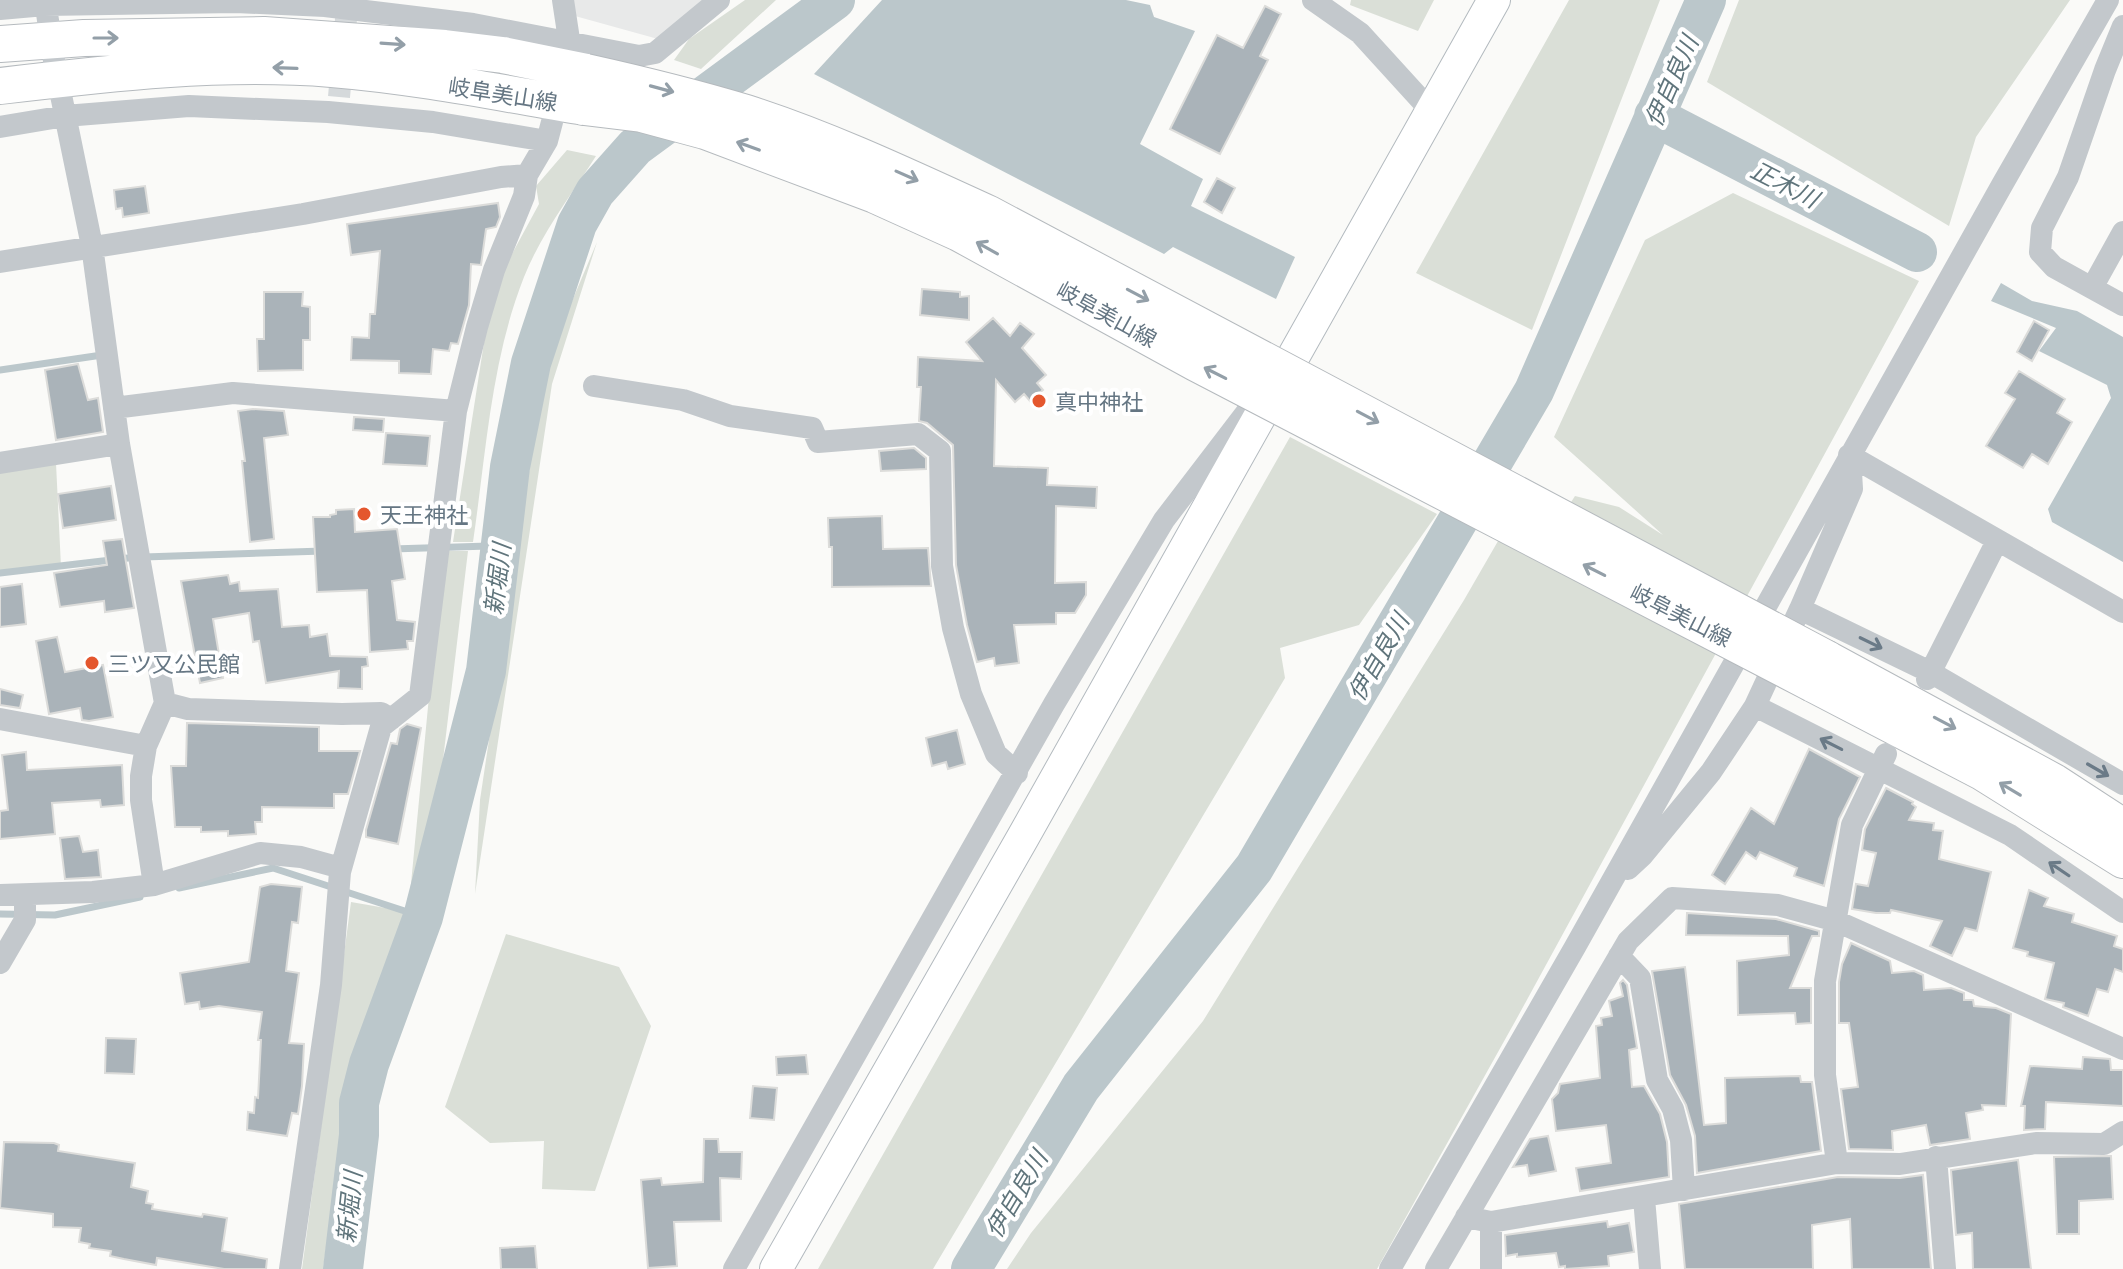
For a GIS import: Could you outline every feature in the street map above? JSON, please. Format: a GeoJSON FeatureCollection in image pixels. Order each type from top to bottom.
{"type":"FeatureCollection","features":[{"type":"Feature","properties":{"kind":"main road","name":"岐阜美山線"},"geometry":{"type":"LineString","coordinates":[[0,44],[264,35],[503,55],[568,88],[642,114],[705,131],[875,195],[959,233],[1196,363],[1820,672],[2054,782],[2123,827]]}},
{"type":"Feature","properties":{"kind":"main road","name":"岐阜美山線"},"geometry":{"type":"LineString","coordinates":[[0,86],[220,65],[332,69],[445,84],[568,88]]}},
{"type":"Feature","properties":{"kind":"main road","name":"岐阜美山線"},"geometry":{"type":"LineString","coordinates":[[1820,672],[2123,860]]}},
{"type":"Feature","properties":{"kind":"street"},"geometry":{"type":"LineString","coordinates":[[290,1269],[331,985],[341,868],[381,727],[420,696],[456,411],[494,270],[524,196],[527,175],[568,88],[563,0]]}},
{"type":"Feature","properties":{"kind":"street"},"geometry":{"type":"LineString","coordinates":[[0,127],[65,116],[189,106],[339,105],[433,122],[568,88],[639,56],[655,53],[719,0]]}},
{"type":"Feature","properties":{"kind":"street"},"geometry":{"type":"LineString","coordinates":[[1313,0],[1360,33],[1432,112]]}},
{"type":"Feature","properties":{"kind":"street"},"geometry":{"type":"LineString","coordinates":[[776,1269],[1494,0]]}},
{"type":"Feature","properties":{"kind":"street"},"geometry":{"type":"LineString","coordinates":[[1390,1269],[2108,0]]}},
{"type":"Feature","properties":{"kind":"street"},"geometry":{"type":"LineString","coordinates":[[0,9],[45,2],[236,2],[473,24],[568,88]]}},
{"type":"Feature","properties":{"kind":"street"},"geometry":{"type":"LineString","coordinates":[[45,2],[92,246],[119,444],[165,703],[146,746],[141,776],[141,800],[154,885]]}},
{"type":"Feature","properties":{"kind":"street"},"geometry":{"type":"LineString","coordinates":[[2123,26],[2068,177],[2042,228],[2040,252],[2054,267],[2123,305]]}},
{"type":"Feature","properties":{"kind":"street"},"geometry":{"type":"LineString","coordinates":[[0,262],[527,175]]}},
{"type":"Feature","properties":{"kind":"street"},"geometry":{"type":"LineString","coordinates":[[2092,288],[2123,232]]}},
{"type":"Feature","properties":{"kind":"street"},"geometry":{"type":"LineString","coordinates":[[594,386],[683,400],[730,416],[812,428],[818,442],[918,434],[940,451],[942,566],[953,628],[971,694],[996,754],[1017,773]]}},
{"type":"Feature","properties":{"kind":"street"},"geometry":{"type":"LineString","coordinates":[[114,408],[233,393],[456,411]]}},
{"type":"Feature","properties":{"kind":"street"},"geometry":{"type":"LineString","coordinates":[[734,1269],[1054,704],[1164,520],[1249,409]]}},
{"type":"Feature","properties":{"kind":"street"},"geometry":{"type":"LineString","coordinates":[[0,463],[119,444]]}},
{"type":"Feature","properties":{"kind":"street"},"geometry":{"type":"LineString","coordinates":[[1849,455],[2123,612]]}},
{"type":"Feature","properties":{"kind":"street"},"geometry":{"type":"LineString","coordinates":[[1609,886],[1642,856],[1711,772],[1755,706],[1852,489],[1849,455]]}},
{"type":"Feature","properties":{"kind":"street"},"geometry":{"type":"LineString","coordinates":[[1929,676],[1997,541]]}},
{"type":"Feature","properties":{"kind":"street"},"geometry":{"type":"LineString","coordinates":[[1800,609],[1929,676],[2123,784]]}},
{"type":"Feature","properties":{"kind":"street"},"geometry":{"type":"LineString","coordinates":[[165,703],[188,709],[381,713],[391,719]]}},
{"type":"Feature","properties":{"kind":"street"},"geometry":{"type":"LineString","coordinates":[[1755,706],[1882,761],[2010,835],[2123,912]]}},
{"type":"Feature","properties":{"kind":"street"},"geometry":{"type":"LineString","coordinates":[[0,719],[146,746]]}},
{"type":"Feature","properties":{"kind":"street"},"geometry":{"type":"LineString","coordinates":[[1837,1163],[1825,1075],[1825,981],[1852,825],[1882,761]]}},
{"type":"Feature","properties":{"kind":"street"},"geometry":{"type":"LineString","coordinates":[[0,895],[25,896],[154,885],[260,853],[301,857],[341,868]]}},
{"type":"Feature","properties":{"kind":"street"},"geometry":{"type":"LineString","coordinates":[[0,963],[25,920],[25,896]]}},
{"type":"Feature","properties":{"kind":"street"},"geometry":{"type":"LineString","coordinates":[[1436,1269],[1628,941],[1672,898],[1778,905],[1836,921],[2123,1049]]}},
{"type":"Feature","properties":{"kind":"street"},"geometry":{"type":"LineString","coordinates":[[1619,956],[1640,978],[1657,1080],[1673,1109],[1681,1140],[1684,1190]]}},
{"type":"Feature","properties":{"kind":"street"},"geometry":{"type":"LineString","coordinates":[[1466,1217],[1491,1222],[1837,1163],[1900,1164],[2036,1143],[2104,1144],[2123,1132]]}},
{"type":"Feature","properties":{"kind":"street"},"geometry":{"type":"LineString","coordinates":[[1936,1157],[1945,1269]]}},
{"type":"Feature","properties":{"kind":"street"},"geometry":{"type":"LineString","coordinates":[[1644,1198],[1650,1269]]}},
{"type":"Feature","properties":{"kind":"street"},"geometry":{"type":"LineString","coordinates":[[1491,1222],[1491,1269]]}},
{"type":"Feature","properties":{"kind":"shaded area"},"geometry":{"type":"Polygon","coordinates":[[[572,0],[705,0],[658,39],[575,16],[572,0]]]}},
{"type":"Feature","properties":{"kind":"shaded area"},"geometry":{"type":"Polygon","coordinates":[[[745,0],[776,0],[701,69],[674,60],[689,39],[745,0]]]}},
{"type":"Feature","properties":{"kind":"shaded area"},"geometry":{"type":"Polygon","coordinates":[[[882,0],[1126,0],[1150,5],[1154,17],[1195,31],[1140,144],[1203,179],[1191,206],[1295,257],[1276,299],[1173,247],[1164,254],[814,74],[882,0]]]}},
{"type":"Feature","properties":{"kind":"shaded area"},"geometry":{"type":"Polygon","coordinates":[[[1351,0],[1434,0],[1418,31],[1350,5],[1351,0]]]}},
{"type":"Feature","properties":{"kind":"shaded area"},"geometry":{"type":"Polygon","coordinates":[[[1569,0],[1660,0],[1532,330],[1416,273],[1569,0]]]}},
{"type":"Feature","properties":{"kind":"shaded area"},"geometry":{"type":"Polygon","coordinates":[[[1739,0],[2070,0],[1976,137],[1949,226],[1707,82],[1739,0]]]}},
{"type":"Feature","properties":{"kind":"shaded area"},"geometry":{"type":"Polygon","coordinates":[[[567,150],[596,156],[548,230],[524,277],[497,374],[473,542],[453,542],[485,336],[506,265],[539,204],[536,186],[567,150]]]}},
{"type":"Feature","properties":{"kind":"shaded area"},"geometry":{"type":"Polygon","coordinates":[[[1733,193],[1919,281],[1377,1269],[1007,1269],[1031,1233],[1203,1021],[1464,600],[1509,522],[1542,547],[1575,496],[1619,507],[1663,535],[1554,437],[1645,240],[1733,193]]]}},
{"type":"Feature","properties":{"kind":"shaded area"},"geometry":{"type":"Polygon","coordinates":[[[597,242],[552,384],[475,894],[480,800],[545,365],[597,242]]]}},
{"type":"Feature","properties":{"kind":"shaded area"},"geometry":{"type":"Polygon","coordinates":[[[2001,283],[2032,301],[2077,311],[2123,337],[2123,562],[2052,522],[2048,509],[2111,398],[2107,385],[2039,351],[2056,328],[1991,301],[2001,283]]]}},
{"type":"Feature","properties":{"kind":"shaded area"},"geometry":{"type":"Polygon","coordinates":[[[1290,437],[1437,514],[1359,625],[1280,648],[1285,678],[933,1269],[818,1269],[1290,437]]]}},
{"type":"Feature","properties":{"kind":"shaded area"},"geometry":{"type":"Polygon","coordinates":[[[56,463],[61,567],[0,574],[0,470],[56,463]]]}},
{"type":"Feature","properties":{"kind":"shaded area"},"geometry":{"type":"Polygon","coordinates":[[[443,551],[468,551],[434,835],[421,888],[410,894],[443,551]]]}},
{"type":"Feature","properties":{"kind":"shaded area"},"geometry":{"type":"Polygon","coordinates":[[[351,902],[403,911],[406,928],[352,1063],[323,1269],[302,1269],[351,902]]]}},
{"type":"Feature","properties":{"kind":"shaded area"},"geometry":{"type":"Polygon","coordinates":[[[506,934],[619,967],[651,1026],[595,1191],[542,1189],[544,1141],[490,1143],[445,1107],[506,934]]]}},
{"type":"Feature","properties":{"kind":"building"},"geometry":{"type":"Polygon","coordinates":[[[1265,6],[1281,14],[1260,56],[1268,60],[1220,154],[1170,129],[1217,35],[1243,48],[1265,6]]]}},
{"type":"Feature","properties":{"kind":"building"},"geometry":{"type":"Polygon","coordinates":[[[1217,178],[1235,188],[1222,213],[1204,202],[1217,178]]]}},
{"type":"Feature","properties":{"kind":"building"},"geometry":{"type":"Polygon","coordinates":[[[145,186],[149,213],[123,217],[122,208],[116,209],[114,190],[145,186]]]}},
{"type":"Feature","properties":{"kind":"building"},"geometry":{"type":"Polygon","coordinates":[[[498,203],[500,217],[496,227],[486,229],[481,265],[471,264],[469,305],[458,344],[451,343],[449,351],[433,349],[431,374],[399,373],[399,361],[351,360],[352,337],[369,338],[370,314],[375,314],[380,251],[351,255],[347,224],[498,203]]]}},
{"type":"Feature","properties":{"kind":"building"},"geometry":{"type":"Polygon","coordinates":[[[922,289],[960,292],[960,297],[969,296],[969,320],[920,315],[922,289]]]}},
{"type":"Feature","properties":{"kind":"building"},"geometry":{"type":"Polygon","coordinates":[[[264,292],[303,292],[302,306],[310,307],[310,340],[303,340],[303,370],[258,371],[257,339],[264,339],[264,292]]]}},
{"type":"Feature","properties":{"kind":"building"},"geometry":{"type":"Polygon","coordinates":[[[993,318],[1010,336],[1020,323],[1034,334],[1022,348],[1046,375],[1037,383],[1043,390],[1030,401],[1024,394],[1015,402],[996,380],[994,466],[1048,468],[1047,485],[1097,487],[1096,508],[1056,506],[1055,583],[1086,582],[1086,595],[1075,613],[1056,613],[1056,624],[1014,625],[1019,663],[995,666],[994,658],[977,662],[967,625],[956,565],[953,445],[927,423],[919,421],[921,387],[917,387],[918,357],[982,361],[966,342],[993,318]]]}},
{"type":"Feature","properties":{"kind":"building"},"geometry":{"type":"Polygon","coordinates":[[[2034,321],[2049,330],[2032,361],[2017,352],[2034,321]]]}},
{"type":"Feature","properties":{"kind":"building"},"geometry":{"type":"Polygon","coordinates":[[[78,364],[88,400],[98,398],[103,432],[56,440],[45,370],[78,364]]]}},
{"type":"Feature","properties":{"kind":"building"},"geometry":{"type":"Polygon","coordinates":[[[2019,371],[2065,399],[2057,413],[2072,422],[2048,464],[2032,454],[2023,468],[1986,446],[2015,399],[2005,393],[2019,371]]]}},
{"type":"Feature","properties":{"kind":"building"},"geometry":{"type":"Polygon","coordinates":[[[238,411],[284,411],[288,435],[264,438],[274,539],[250,542],[242,461],[245,461],[238,411]]]}},
{"type":"Feature","properties":{"kind":"building"},"geometry":{"type":"Polygon","coordinates":[[[354,417],[384,419],[383,432],[353,430],[354,417]]]}},
{"type":"Feature","properties":{"kind":"building"},"geometry":{"type":"Polygon","coordinates":[[[386,433],[430,436],[427,466],[383,464],[386,433]]]}},
{"type":"Feature","properties":{"kind":"building"},"geometry":{"type":"Polygon","coordinates":[[[914,448],[926,458],[926,469],[881,471],[879,451],[914,448]]]}},
{"type":"Feature","properties":{"kind":"building"},"geometry":{"type":"Polygon","coordinates":[[[111,486],[116,520],[63,528],[58,494],[111,486]]]}},
{"type":"Feature","properties":{"kind":"building"},"geometry":{"type":"Polygon","coordinates":[[[354,509],[355,532],[397,529],[405,579],[392,581],[397,620],[415,622],[413,641],[407,641],[408,649],[370,652],[367,590],[317,592],[313,517],[330,517],[336,514],[336,510],[354,509]]]}},
{"type":"Feature","properties":{"kind":"building"},"geometry":{"type":"Polygon","coordinates":[[[882,516],[883,549],[928,548],[931,586],[832,587],[828,518],[882,516]]]}},
{"type":"Feature","properties":{"kind":"building"},"geometry":{"type":"Polygon","coordinates":[[[122,539],[134,608],[105,612],[104,601],[60,607],[54,573],[107,565],[103,541],[122,539]]]}},
{"type":"Feature","properties":{"kind":"building"},"geometry":{"type":"Polygon","coordinates":[[[228,575],[230,584],[239,582],[240,591],[278,589],[282,627],[309,625],[310,637],[327,634],[330,656],[367,657],[368,666],[362,667],[362,689],[338,688],[339,671],[266,683],[259,641],[253,642],[249,613],[213,619],[223,678],[200,683],[181,581],[228,575]]]}},
{"type":"Feature","properties":{"kind":"building"},"geometry":{"type":"Polygon","coordinates":[[[22,584],[26,624],[0,627],[0,587],[22,584]]]}},
{"type":"Feature","properties":{"kind":"building"},"geometry":{"type":"Polygon","coordinates":[[[57,637],[65,672],[103,665],[113,717],[82,720],[80,708],[49,714],[36,641],[57,637]]]}},
{"type":"Feature","properties":{"kind":"building"},"geometry":{"type":"Polygon","coordinates":[[[0,689],[23,695],[20,708],[0,705],[0,689]]]}},
{"type":"Feature","properties":{"kind":"building"},"geometry":{"type":"Polygon","coordinates":[[[187,723],[319,727],[319,751],[360,751],[348,794],[334,794],[334,808],[262,807],[262,822],[255,822],[256,834],[228,836],[228,831],[201,832],[201,827],[175,827],[171,766],[186,766],[187,723]]]}},
{"type":"Feature","properties":{"kind":"building"},"geometry":{"type":"Polygon","coordinates":[[[407,724],[421,728],[398,844],[366,837],[366,830],[391,743],[397,744],[400,729],[407,724]]]}},
{"type":"Feature","properties":{"kind":"building"},"geometry":{"type":"Polygon","coordinates":[[[957,730],[965,764],[948,769],[946,762],[932,766],[926,738],[957,730]]]}},
{"type":"Feature","properties":{"kind":"building"},"geometry":{"type":"Polygon","coordinates":[[[1809,749],[1860,777],[1839,819],[1824,886],[1794,876],[1797,868],[1760,852],[1756,859],[1746,852],[1725,884],[1712,875],[1751,808],[1774,824],[1809,749]]]}},
{"type":"Feature","properties":{"kind":"building"},"geometry":{"type":"Polygon","coordinates":[[[26,752],[27,770],[122,765],[124,805],[101,807],[100,800],[52,803],[55,834],[0,839],[0,811],[8,810],[2,755],[26,752]]]}},
{"type":"Feature","properties":{"kind":"building"},"geometry":{"type":"Polygon","coordinates":[[[1886,788],[1913,802],[1916,807],[1909,820],[1934,823],[1933,830],[1943,831],[1939,859],[1991,872],[1977,931],[1965,928],[1952,956],[1930,946],[1942,921],[1891,910],[1890,913],[1876,913],[1852,909],[1856,884],[1868,886],[1876,853],[1862,850],[1865,829],[1886,788]]]}},
{"type":"Feature","properties":{"kind":"building"},"geometry":{"type":"Polygon","coordinates":[[[79,836],[83,852],[98,850],[101,877],[65,879],[60,838],[79,836]]]}},
{"type":"Feature","properties":{"kind":"building"},"geometry":{"type":"Polygon","coordinates":[[[271,884],[302,887],[298,923],[292,922],[286,971],[299,973],[289,1043],[304,1044],[302,1086],[298,1114],[292,1113],[287,1136],[247,1130],[248,1112],[254,1113],[255,1097],[258,1098],[261,1040],[258,1040],[262,1012],[219,1006],[200,1009],[199,1002],[185,1004],[180,973],[249,962],[260,887],[271,884]]]}},
{"type":"Feature","properties":{"kind":"building"},"geometry":{"type":"Polygon","coordinates":[[[2029,890],[2048,898],[2044,906],[2074,914],[2072,922],[2117,936],[2114,946],[2123,949],[2123,972],[2115,969],[2108,992],[2097,989],[2088,1016],[2063,1007],[2064,1003],[2045,999],[2054,963],[2027,956],[2028,952],[2013,948],[2029,890]]]}},
{"type":"Feature","properties":{"kind":"building"},"geometry":{"type":"Polygon","coordinates":[[[1687,913],[1776,919],[1819,931],[1819,936],[1812,936],[1790,988],[1811,988],[1811,1023],[1796,1024],[1795,1013],[1738,1015],[1737,961],[1789,955],[1788,936],[1686,935],[1687,913]]]}},
{"type":"Feature","properties":{"kind":"building"},"geometry":{"type":"Polygon","coordinates":[[[1851,943],[1890,961],[1892,973],[1914,971],[1923,975],[1924,990],[1951,988],[1964,993],[1964,1000],[1973,1000],[1974,1006],[1996,1008],[2011,1014],[2006,1106],[1982,1105],[1983,1110],[1966,1113],[1970,1139],[1930,1145],[1926,1125],[1892,1131],[1893,1150],[1849,1149],[1841,1089],[1858,1087],[1849,1023],[1839,1023],[1839,982],[1842,964],[1851,943]]]}},
{"type":"Feature","properties":{"kind":"building"},"geometry":{"type":"Polygon","coordinates":[[[1685,967],[1704,1125],[1726,1123],[1725,1078],[1800,1076],[1801,1082],[1812,1082],[1821,1151],[1697,1173],[1695,1136],[1686,1105],[1670,1075],[1652,971],[1685,967]]]}},
{"type":"Feature","properties":{"kind":"building"},"geometry":{"type":"Polygon","coordinates":[[[1623,980],[1627,985],[1637,1048],[1629,1050],[1632,1087],[1644,1086],[1660,1114],[1667,1142],[1669,1177],[1580,1191],[1576,1168],[1611,1163],[1606,1125],[1556,1131],[1552,1099],[1558,1093],[1560,1084],[1600,1078],[1596,1026],[1602,1025],[1601,1018],[1612,1016],[1609,1001],[1623,996],[1620,983],[1623,980]]]}},
{"type":"Feature","properties":{"kind":"building"},"geometry":{"type":"Polygon","coordinates":[[[106,1038],[136,1039],[134,1074],[105,1073],[106,1038]]]}},
{"type":"Feature","properties":{"kind":"building"},"geometry":{"type":"Polygon","coordinates":[[[806,1055],[808,1074],[777,1075],[776,1057],[806,1055]]]}},
{"type":"Feature","properties":{"kind":"building"},"geometry":{"type":"Polygon","coordinates":[[[2083,1057],[2110,1059],[2111,1070],[2123,1070],[2123,1106],[2046,1102],[2045,1129],[2024,1130],[2025,1106],[2021,1106],[2030,1066],[2082,1069],[2083,1057]]]}},
{"type":"Feature","properties":{"kind":"building"},"geometry":{"type":"Polygon","coordinates":[[[753,1086],[777,1088],[774,1120],[750,1118],[753,1086]]]}},
{"type":"Feature","properties":{"kind":"building"},"geometry":{"type":"Polygon","coordinates":[[[1548,1136],[1556,1171],[1529,1176],[1527,1165],[1513,1167],[1530,1139],[1548,1136]]]}},
{"type":"Feature","properties":{"kind":"building"},"geometry":{"type":"Polygon","coordinates":[[[704,1139],[718,1139],[719,1152],[742,1152],[741,1179],[720,1178],[721,1221],[674,1222],[677,1266],[648,1268],[641,1180],[661,1178],[662,1185],[703,1182],[704,1139]]]}},
{"type":"Feature","properties":{"kind":"building"},"geometry":{"type":"Polygon","coordinates":[[[4,1142],[54,1143],[59,1145],[58,1151],[135,1163],[131,1187],[148,1191],[146,1203],[153,1204],[152,1209],[227,1218],[222,1251],[267,1259],[266,1269],[224,1269],[157,1258],[156,1265],[110,1256],[111,1251],[89,1248],[90,1244],[79,1242],[81,1228],[53,1227],[53,1214],[0,1208],[4,1142]]]}},
{"type":"Feature","properties":{"kind":"building"},"geometry":{"type":"Polygon","coordinates":[[[2111,1156],[2113,1199],[2079,1201],[2079,1234],[2057,1234],[2054,1157],[2111,1156]]]}},
{"type":"Feature","properties":{"kind":"building"},"geometry":{"type":"Polygon","coordinates":[[[2018,1160],[2031,1269],[1973,1269],[1972,1233],[1956,1235],[1951,1170],[2018,1160]]]}},
{"type":"Feature","properties":{"kind":"building"},"geometry":{"type":"Polygon","coordinates":[[[1923,1175],[1931,1269],[1852,1269],[1850,1219],[1812,1225],[1813,1269],[1685,1269],[1679,1204],[1838,1177],[1900,1178],[1923,1175]]]}},
{"type":"Feature","properties":{"kind":"building"},"geometry":{"type":"Polygon","coordinates":[[[1607,1221],[1608,1227],[1629,1223],[1634,1252],[1608,1256],[1609,1266],[1565,1269],[1565,1266],[1559,1267],[1556,1253],[1506,1256],[1505,1235],[1607,1221]]]}},
{"type":"Feature","properties":{"kind":"building"},"geometry":{"type":"Polygon","coordinates":[[[535,1246],[537,1269],[501,1269],[500,1248],[535,1246]]]}},
{"type":"Feature","properties":{"kind":"waterway","name":"新堀川"},"geometry":{"type":"LineString","coordinates":[[343,1269],[359,1135],[359,1103],[369,1064],[423,917],[486,671],[510,467],[531,363],[577,224],[595,192],[635,147],[835,0]]}},
{"type":"Feature","properties":{"kind":"waterway","name":"伊自良川"},"geometry":{"type":"LineString","coordinates":[[971,1269],[1081,1087],[1254,868],[1534,391],[1706,0]]}},
{"type":"Feature","properties":{"kind":"waterway","name":"正木川"},"geometry":{"type":"LineString","coordinates":[[1654,116],[1917,252]]}},
{"type":"Feature","properties":{"kind":"waterway"},"geometry":{"type":"LineString","coordinates":[[0,370],[102,355]]}},
{"type":"Feature","properties":{"kind":"waterway"},"geometry":{"type":"LineString","coordinates":[[392,549],[489,546]]}},
{"type":"Feature","properties":{"kind":"waterway"},"geometry":{"type":"LineString","coordinates":[[144,557],[323,551]]}},
{"type":"Feature","properties":{"kind":"waterway"},"geometry":{"type":"LineString","coordinates":[[0,573],[128,558]]}},
{"type":"Feature","properties":{"kind":"waterway"},"geometry":{"type":"LineString","coordinates":[[179,888],[273,868],[423,917]]}},
{"type":"Feature","properties":{"kind":"waterway"},"geometry":{"type":"LineString","coordinates":[[0,914],[55,915],[140,897]]}},
{"type":"Feature","properties":{"kind":"tunnel"},"geometry":{"type":"LineString","coordinates":[[339,97],[346,19]]}},
{"type":"Feature","properties":{"kind":"place","name":"真中神社"},"geometry":{"type":"Point","coordinates":[1039,401]}},
{"type":"Feature","properties":{"kind":"place","name":"天王神社"},"geometry":{"type":"Point","coordinates":[364,514]}},
{"type":"Feature","properties":{"kind":"place","name":"三ツ又公民館"},"geometry":{"type":"Point","coordinates":[92,663]}}]}
